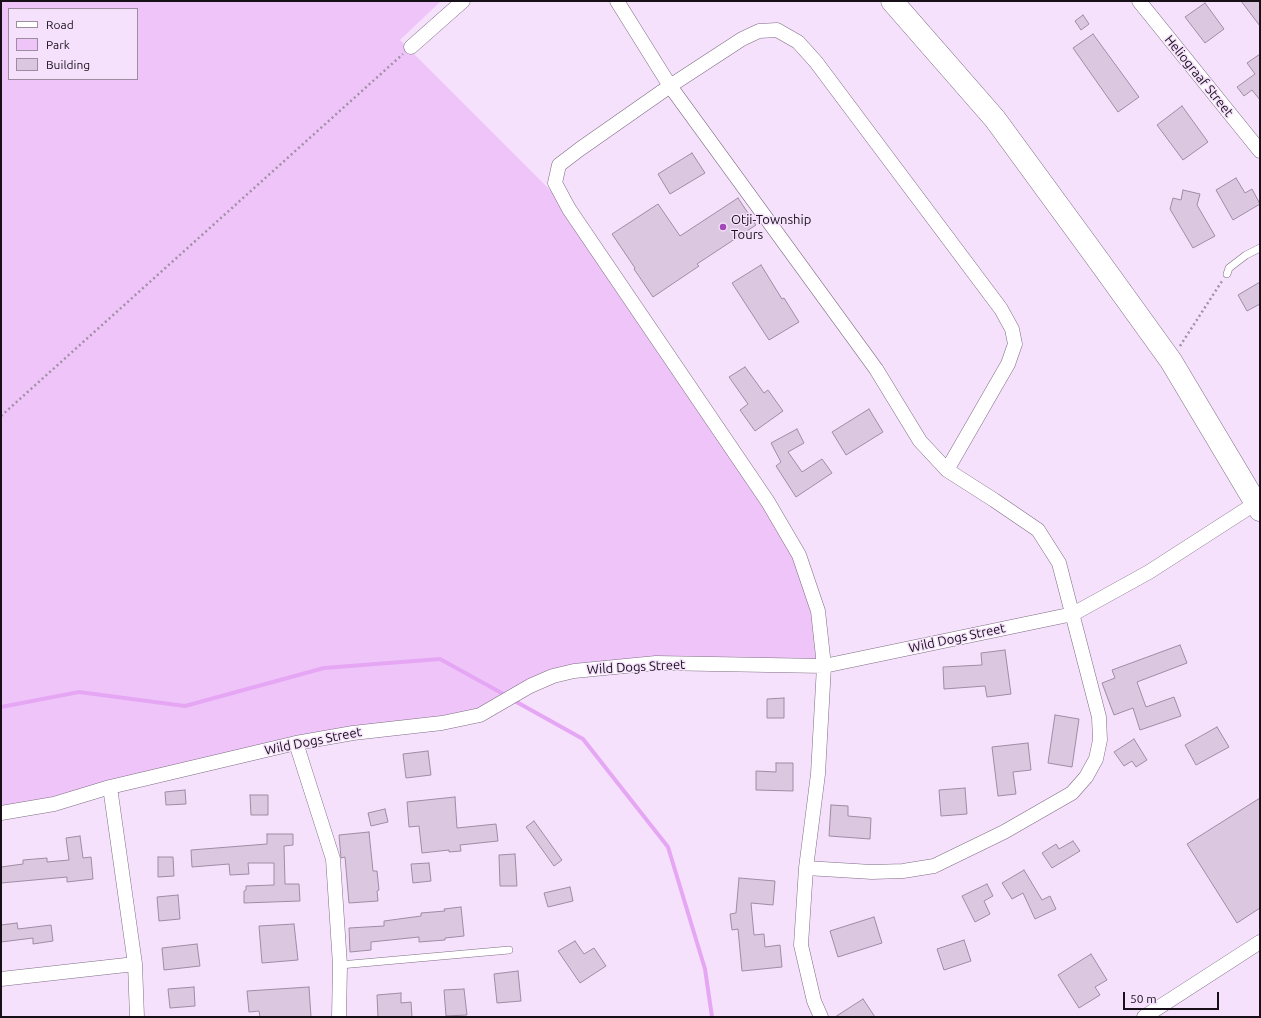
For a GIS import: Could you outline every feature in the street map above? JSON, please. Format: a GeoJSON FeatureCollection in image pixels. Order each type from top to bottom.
{"type":"FeatureCollection","features":[{"type":"Feature","properties":{"kind":"highway"},"geometry":{"type":"LineString","coordinates":[[892,1],[995,119],[1171,361],[1258,507]]}},
{"type":"Feature","properties":{"kind":"street"},"geometry":{"type":"LineString","coordinates":[[410,47],[463,1]]}},
{"type":"Feature","properties":{"kind":"street"},"geometry":{"type":"LineString","coordinates":[[617,1],[670,86],[876,369],[920,441],[947,470],[1038,530],[1059,563],[1099,717],[1100,740],[1096,759],[1086,776],[1072,793],[1004,832],[934,866],[903,871],[872,872],[806,868]]}},
{"type":"Feature","properties":{"kind":"street","name":"Heliograaf Street"},"geometry":{"type":"LineString","coordinates":[[1139,1],[1260,151]]}},
{"type":"Feature","properties":{"kind":"street"},"geometry":{"type":"LineString","coordinates":[[821,1017],[814,1001],[801,945],[806,868],[818,774],[824,666],[818,612],[799,555],[768,502],[569,209],[555,183],[560,165],[580,149],[670,86],[742,39],[759,31],[777,30],[798,42],[821,68],[1001,310],[1012,329],[1015,344],[1008,364],[947,470]]}},
{"type":"Feature","properties":{"kind":"street","name":"Wild Dogs Street"},"geometry":{"type":"LineString","coordinates":[[1,813],[54,804],[110,787],[296,743],[353,733],[442,723],[480,715],[530,686],[553,676],[574,671],[656,664],[824,666],[1073,614],[1149,572],[1239,513],[1258,507]]}},
{"type":"Feature","properties":{"kind":"street"},"geometry":{"type":"LineString","coordinates":[[296,743],[333,859],[340,965],[339,1017]]}},
{"type":"Feature","properties":{"kind":"street"},"geometry":{"type":"LineString","coordinates":[[110,787],[135,964],[137,1017]]}},
{"type":"Feature","properties":{"kind":"street"},"geometry":{"type":"LineString","coordinates":[[1144,1017],[1260,942]]}},
{"type":"Feature","properties":{"kind":"street"},"geometry":{"type":"LineString","coordinates":[[1,979],[135,964]]}},
{"type":"Feature","properties":{"kind":"lane"},"geometry":{"type":"LineString","coordinates":[[1226,274],[1229,268],[1246,255],[1260,248]]}},
{"type":"Feature","properties":{"kind":"lane"},"geometry":{"type":"LineString","coordinates":[[340,965],[509,950]]}},
{"type":"Feature","properties":{"kind":"path"},"geometry":{"type":"LineString","coordinates":[[1,416],[410,47]]}},
{"type":"Feature","properties":{"kind":"path"},"geometry":{"type":"LineString","coordinates":[[1171,361],[1226,274]]}},
{"type":"Feature","properties":{"kind":"green space"},"geometry":{"type":"Polygon","coordinates":[[[1,1],[441,1],[400,40],[569,209],[799,555],[824,666],[574,671],[480,715],[353,733],[1,813],[1,1]]]}},
{"type":"Feature","properties":{"kind":"building"},"geometry":{"type":"Polygon","coordinates":[[[1241,1],[1260,1],[1260,26],[1241,1]]]}},
{"type":"Feature","properties":{"kind":"building"},"geometry":{"type":"Polygon","coordinates":[[[1205,3],[1224,29],[1205,43],[1185,17],[1205,3]]]}},
{"type":"Feature","properties":{"kind":"building"},"geometry":{"type":"Polygon","coordinates":[[[1083,15],[1089,24],[1081,30],[1075,21],[1083,15]]]}},
{"type":"Feature","properties":{"kind":"building"},"geometry":{"type":"Polygon","coordinates":[[[1093,34],[1139,97],[1118,112],[1073,48],[1093,34]]]}},
{"type":"Feature","properties":{"kind":"building"},"geometry":{"type":"Polygon","coordinates":[[[1260,54],[1260,100],[1252,90],[1244,96],[1237,87],[1255,74],[1247,63],[1260,54]]]}},
{"type":"Feature","properties":{"kind":"building"},"geometry":{"type":"Polygon","coordinates":[[[1182,106],[1208,142],[1183,160],[1157,125],[1182,106]]]}},
{"type":"Feature","properties":{"kind":"building"},"geometry":{"type":"Polygon","coordinates":[[[692,153],[705,173],[670,194],[658,174],[692,153]]]}},
{"type":"Feature","properties":{"kind":"building"},"geometry":{"type":"Polygon","coordinates":[[[1236,178],[1245,193],[1252,189],[1260,204],[1233,220],[1216,190],[1236,178]]]}},
{"type":"Feature","properties":{"kind":"building"},"geometry":{"type":"Polygon","coordinates":[[[1183,190],[1200,194],[1197,205],[1215,236],[1193,248],[1170,209],[1173,198],[1181,200],[1183,190]]]}},
{"type":"Feature","properties":{"kind":"building"},"geometry":{"type":"Polygon","coordinates":[[[738,198],[756,225],[697,264],[699,266],[653,297],[612,234],[658,204],[680,236],[738,198]]]}},
{"type":"Feature","properties":{"kind":"building"},"geometry":{"type":"Polygon","coordinates":[[[761,265],[782,299],[784,298],[799,322],[769,340],[732,283],[761,265]]]}},
{"type":"Feature","properties":{"kind":"building"},"geometry":{"type":"Polygon","coordinates":[[[1260,282],[1260,304],[1247,311],[1238,295],[1260,282]]]}},
{"type":"Feature","properties":{"kind":"building"},"geometry":{"type":"Polygon","coordinates":[[[745,367],[764,393],[768,390],[783,411],[755,431],[740,410],[748,404],[729,377],[745,367]]]}},
{"type":"Feature","properties":{"kind":"building"},"geometry":{"type":"Polygon","coordinates":[[[869,409],[883,432],[846,455],[832,432],[869,409]]]}},
{"type":"Feature","properties":{"kind":"building"},"geometry":{"type":"Polygon","coordinates":[[[797,429],[804,443],[788,452],[802,472],[822,459],[832,473],[796,497],[776,466],[781,462],[771,443],[797,429]]]}},
{"type":"Feature","properties":{"kind":"building"},"geometry":{"type":"Polygon","coordinates":[[[1180,645],[1187,663],[1137,682],[1146,707],[1174,697],[1181,716],[1140,730],[1133,708],[1114,715],[1102,683],[1115,678],[1112,670],[1180,645]]]}},
{"type":"Feature","properties":{"kind":"building"},"geometry":{"type":"Polygon","coordinates":[[[1005,650],[1011,694],[987,697],[985,686],[944,689],[943,667],[982,665],[981,653],[1005,650]]]}},
{"type":"Feature","properties":{"kind":"building"},"geometry":{"type":"Polygon","coordinates":[[[784,698],[784,718],[767,718],[767,699],[784,698]]]}},
{"type":"Feature","properties":{"kind":"building"},"geometry":{"type":"Polygon","coordinates":[[[1055,715],[1079,719],[1072,767],[1048,763],[1055,715]]]}},
{"type":"Feature","properties":{"kind":"building"},"geometry":{"type":"Polygon","coordinates":[[[1217,727],[1229,747],[1196,765],[1185,745],[1217,727]]]}},
{"type":"Feature","properties":{"kind":"building"},"geometry":{"type":"Polygon","coordinates":[[[1134,739],[1147,760],[1136,767],[1132,761],[1124,766],[1114,752],[1134,739]]]}},
{"type":"Feature","properties":{"kind":"building"},"geometry":{"type":"Polygon","coordinates":[[[1028,743],[1031,770],[1013,772],[1016,794],[998,796],[992,747],[1028,743]]]}},
{"type":"Feature","properties":{"kind":"building"},"geometry":{"type":"Polygon","coordinates":[[[428,751],[431,775],[406,778],[403,754],[428,751]]]}},
{"type":"Feature","properties":{"kind":"building"},"geometry":{"type":"Polygon","coordinates":[[[776,763],[793,763],[793,791],[756,790],[756,771],[776,772],[776,763]]]}},
{"type":"Feature","properties":{"kind":"building"},"geometry":{"type":"Polygon","coordinates":[[[965,788],[967,814],[941,816],[939,790],[965,788]]]}},
{"type":"Feature","properties":{"kind":"building"},"geometry":{"type":"Polygon","coordinates":[[[185,790],[186,804],[166,805],[165,792],[185,790]]]}},
{"type":"Feature","properties":{"kind":"building"},"geometry":{"type":"Polygon","coordinates":[[[250,795],[268,795],[268,815],[251,815],[250,795]]]}},
{"type":"Feature","properties":{"kind":"building"},"geometry":{"type":"Polygon","coordinates":[[[455,797],[457,828],[496,824],[498,841],[460,845],[461,851],[449,852],[449,850],[422,853],[419,826],[409,827],[407,802],[455,797]]]}},
{"type":"Feature","properties":{"kind":"building"},"geometry":{"type":"Polygon","coordinates":[[[1260,798],[1260,908],[1237,923],[1187,844],[1260,798]]]}},
{"type":"Feature","properties":{"kind":"building"},"geometry":{"type":"Polygon","coordinates":[[[831,805],[848,806],[848,816],[871,818],[870,839],[829,836],[831,805]]]}},
{"type":"Feature","properties":{"kind":"building"},"geometry":{"type":"Polygon","coordinates":[[[385,809],[388,822],[371,826],[368,813],[385,809]]]}},
{"type":"Feature","properties":{"kind":"building"},"geometry":{"type":"Polygon","coordinates":[[[534,821],[562,860],[554,866],[526,827],[534,821]]]}},
{"type":"Feature","properties":{"kind":"building"},"geometry":{"type":"Polygon","coordinates":[[[369,832],[373,871],[377,871],[379,890],[377,891],[378,901],[349,903],[345,857],[341,858],[339,835],[369,832]]]}},
{"type":"Feature","properties":{"kind":"building"},"geometry":{"type":"Polygon","coordinates":[[[267,834],[293,834],[293,845],[284,846],[285,884],[299,884],[300,901],[244,903],[244,891],[246,890],[246,886],[274,885],[274,863],[248,863],[249,874],[230,875],[229,864],[192,867],[191,850],[267,844],[267,834]]]}},
{"type":"Feature","properties":{"kind":"building"},"geometry":{"type":"Polygon","coordinates":[[[80,836],[83,858],[91,857],[93,879],[67,882],[67,877],[1,883],[1,867],[23,864],[23,860],[47,858],[47,862],[69,860],[66,838],[80,836]]]}},
{"type":"Feature","properties":{"kind":"building"},"geometry":{"type":"Polygon","coordinates":[[[1073,841],[1080,851],[1052,868],[1042,853],[1056,844],[1059,849],[1073,841]]]}},
{"type":"Feature","properties":{"kind":"building"},"geometry":{"type":"Polygon","coordinates":[[[515,854],[517,886],[500,886],[499,855],[515,854]]]}},
{"type":"Feature","properties":{"kind":"building"},"geometry":{"type":"Polygon","coordinates":[[[158,857],[173,857],[174,876],[158,877],[158,857]]]}},
{"type":"Feature","properties":{"kind":"building"},"geometry":{"type":"Polygon","coordinates":[[[429,863],[431,881],[413,883],[411,864],[429,863]]]}},
{"type":"Feature","properties":{"kind":"building"},"geometry":{"type":"Polygon","coordinates":[[[1024,870],[1042,900],[1050,896],[1056,909],[1035,919],[1023,893],[1012,899],[1002,883],[1024,870]]]}},
{"type":"Feature","properties":{"kind":"building"},"geometry":{"type":"Polygon","coordinates":[[[739,878],[775,881],[773,905],[751,903],[754,935],[764,934],[765,947],[780,945],[782,967],[742,971],[738,929],[732,930],[730,914],[736,913],[739,878]]]}},
{"type":"Feature","properties":{"kind":"building"},"geometry":{"type":"Polygon","coordinates":[[[987,884],[993,896],[984,901],[990,914],[975,922],[962,896],[987,884]]]}},
{"type":"Feature","properties":{"kind":"building"},"geometry":{"type":"Polygon","coordinates":[[[570,887],[573,901],[548,907],[544,893],[570,887]]]}},
{"type":"Feature","properties":{"kind":"building"},"geometry":{"type":"Polygon","coordinates":[[[178,895],[180,919],[159,921],[157,897],[178,895]]]}},
{"type":"Feature","properties":{"kind":"building"},"geometry":{"type":"Polygon","coordinates":[[[461,907],[464,936],[445,938],[445,940],[419,942],[419,937],[371,942],[371,950],[350,952],[349,928],[384,926],[384,921],[421,916],[421,913],[445,911],[444,909],[461,907]]]}},
{"type":"Feature","properties":{"kind":"building"},"geometry":{"type":"Polygon","coordinates":[[[874,917],[882,943],[838,957],[830,931],[874,917]]]}},
{"type":"Feature","properties":{"kind":"building"},"geometry":{"type":"Polygon","coordinates":[[[17,923],[18,929],[51,925],[53,941],[33,944],[33,938],[1,942],[1,925],[17,923]]]}},
{"type":"Feature","properties":{"kind":"building"},"geometry":{"type":"Polygon","coordinates":[[[294,924],[298,960],[262,963],[259,926],[294,924]]]}},
{"type":"Feature","properties":{"kind":"building"},"geometry":{"type":"Polygon","coordinates":[[[964,940],[971,961],[944,970],[937,949],[964,940]]]}},
{"type":"Feature","properties":{"kind":"building"},"geometry":{"type":"Polygon","coordinates":[[[575,941],[584,954],[594,948],[606,966],[580,983],[558,951],[575,941]]]}},
{"type":"Feature","properties":{"kind":"building"},"geometry":{"type":"Polygon","coordinates":[[[197,944],[200,966],[164,970],[162,948],[197,944]]]}},
{"type":"Feature","properties":{"kind":"building"},"geometry":{"type":"Polygon","coordinates":[[[1091,954],[1107,980],[1095,987],[1100,995],[1079,1008],[1058,975],[1091,954]]]}},
{"type":"Feature","properties":{"kind":"building"},"geometry":{"type":"Polygon","coordinates":[[[518,971],[521,1001],[497,1003],[494,974],[518,971]]]}},
{"type":"Feature","properties":{"kind":"building"},"geometry":{"type":"Polygon","coordinates":[[[194,987],[195,1006],[170,1008],[168,989],[194,987]]]}},
{"type":"Feature","properties":{"kind":"building"},"geometry":{"type":"Polygon","coordinates":[[[309,987],[311,1017],[260,1017],[259,1011],[249,1012],[247,991],[309,987]]]}},
{"type":"Feature","properties":{"kind":"building"},"geometry":{"type":"Polygon","coordinates":[[[464,989],[467,1015],[446,1016],[444,990],[464,989]]]}},
{"type":"Feature","properties":{"kind":"building"},"geometry":{"type":"Polygon","coordinates":[[[401,993],[401,1003],[411,1002],[412,1017],[378,1017],[377,995],[401,993]]]}},
{"type":"Feature","properties":{"kind":"building"},"geometry":{"type":"Polygon","coordinates":[[[863,999],[875,1017],[835,1017],[863,999]]]}},
{"type":"Feature","properties":{"kind":"waterway"},"geometry":{"type":"LineString","coordinates":[[1,707],[79,692],[185,706],[324,668],[440,659],[507,696]]}},
{"type":"Feature","properties":{"kind":"waterway"},"geometry":{"type":"LineString","coordinates":[[513,700],[583,739],[668,847],[705,969],[712,1017]]}},
{"type":"Feature","properties":{"kind":"place","name":"Otji-Township Tours"},"geometry":{"type":"Point","coordinates":[723,227]}}]}
